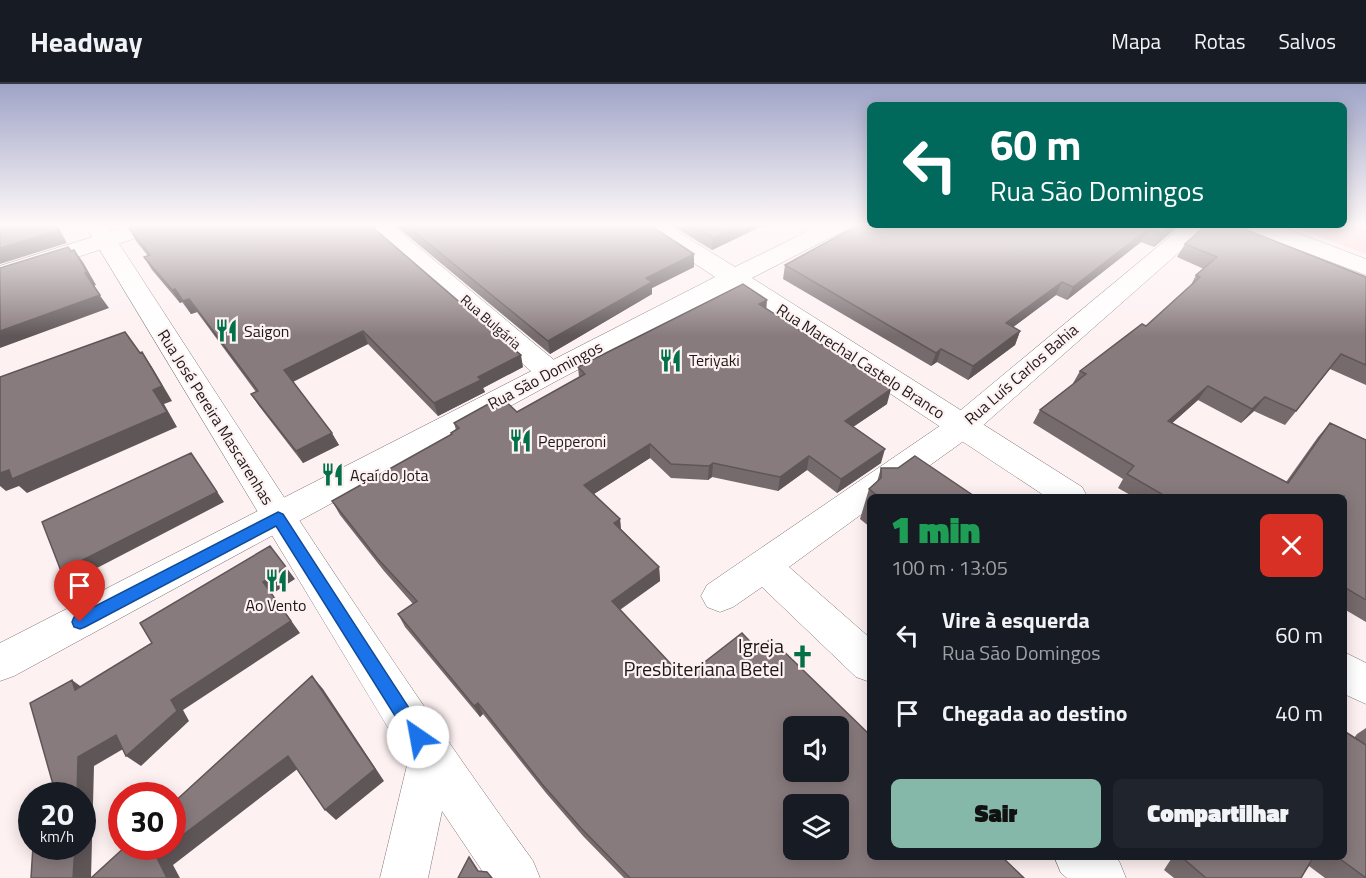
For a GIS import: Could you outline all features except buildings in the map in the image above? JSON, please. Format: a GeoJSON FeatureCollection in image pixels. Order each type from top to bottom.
{"type":"FeatureCollection","features":[{"type":"Feature","properties":{"kind":"street"},"geometry":{"type":"LineString","coordinates":[[0,274],[29,262]]}},
{"type":"Feature","properties":{"kind":"street","name":"Rua José Pereira Mascarenhas"},"geometry":{"type":"LineString","coordinates":[[120,262],[278,518],[431,757],[516,878]]}},
{"type":"Feature","properties":{"kind":"street","name":"Rua Bulgária"},"geometry":{"type":"LineString","coordinates":[[421,262],[550,372]]}},
{"type":"Feature","properties":{"kind":"street","name":"Rua Marechal Castelo Branco"},"geometry":{"type":"LineString","coordinates":[[709,262],[1067,494]]}},
{"type":"Feature","properties":{"kind":"street","name":"Rua São Domingos"},"geometry":{"type":"LineString","coordinates":[[0,663],[278,518],[550,372],[764,262]]}},
{"type":"Feature","properties":{"kind":"street","name":"Rua Luís Carlos Bahia"},"geometry":{"type":"LineString","coordinates":[[720,596],[961,426],[1154,262]]}},
{"type":"Feature","properties":{"kind":"street"},"geometry":{"type":"LineString","coordinates":[[1351,262],[1366,268]]}},
{"type":"Feature","properties":{"kind":"street"},"geometry":{"type":"LineString","coordinates":[[764,566],[867,661]]}},
{"type":"Feature","properties":{"kind":"street"},"geometry":{"type":"LineString","coordinates":[[1347,673],[1366,685]]}},
{"type":"Feature","properties":{"kind":"street"},"geometry":{"type":"LineString","coordinates":[[404,878],[431,757]]}},
{"type":"Feature","properties":{"kind":"street"},"geometry":{"type":"LineString","coordinates":[[1082,860],[1102,878]]}},
{"type":"Feature","properties":{"kind":"place","name":"Saigon"},"geometry":{"type":"Point","coordinates":[226,331]}},
{"type":"Feature","properties":{"kind":"place","name":"Teriyaki"},"geometry":{"type":"Point","coordinates":[671,360]}},
{"type":"Feature","properties":{"kind":"place","name":"Pepperoni"},"geometry":{"type":"Point","coordinates":[520,441]}},
{"type":"Feature","properties":{"kind":"place","name":"Açaí do Jota"},"geometry":{"type":"Point","coordinates":[332,475]}},
{"type":"Feature","properties":{"kind":"place","name":"Ao Vento"},"geometry":{"type":"Point","coordinates":[276,580]}},
{"type":"Feature","properties":{"kind":"place","name":"Igreja Presbiteriana Betel"},"geometry":{"type":"Point","coordinates":[802,657]}},
{"type":"Feature","properties":{"kind":"route"},"geometry":{"type":"LineString","coordinates":[[80,622],[278,518],[418,737]]}}]}
